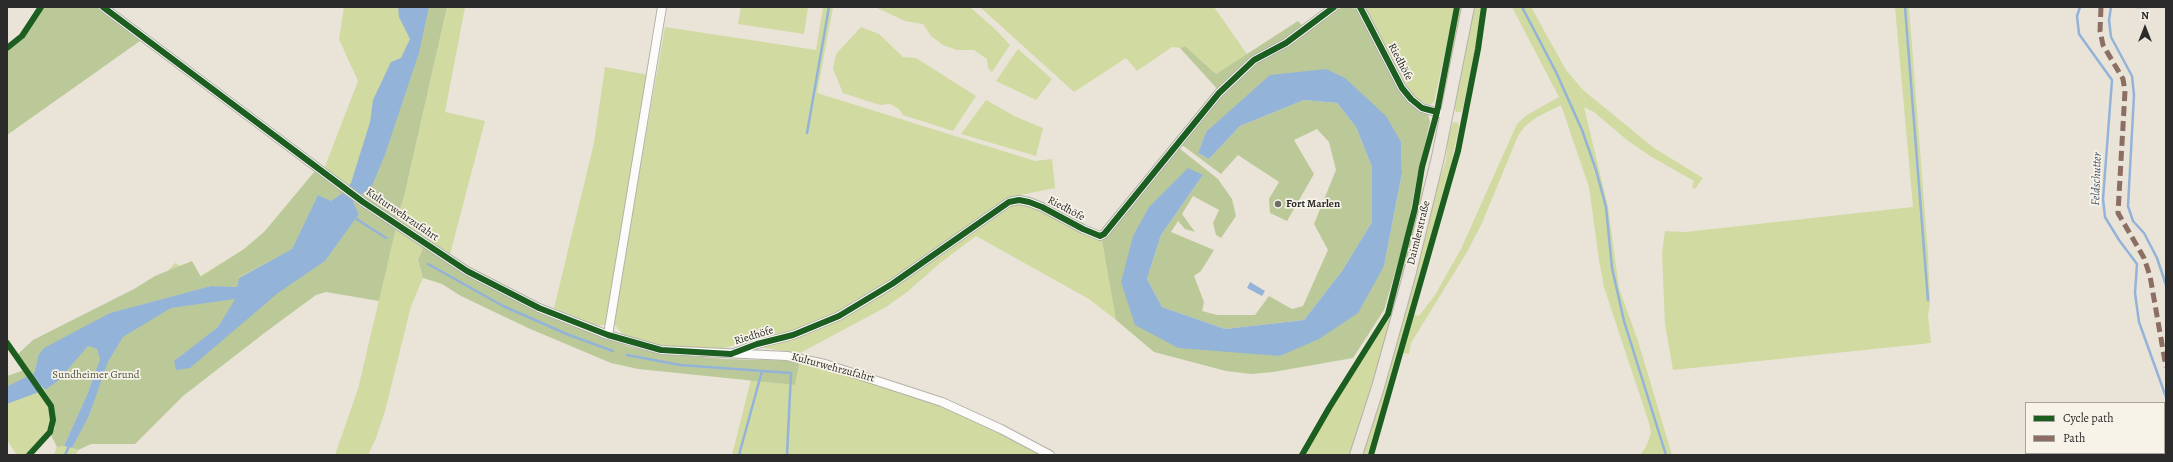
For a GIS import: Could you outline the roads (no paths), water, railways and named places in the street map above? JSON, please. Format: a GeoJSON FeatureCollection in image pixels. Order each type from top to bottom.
{"type":"FeatureCollection","features":[{"type":"Feature","properties":{"kind":"main road","name":"Daimlerstraße"},"geometry":{"type":"LineString","coordinates":[[1356,455],[1378,386],[1409,276],[1442,114],[1468,7]]}},
{"type":"Feature","properties":{"kind":"street","name":"Kulturwehrzufahrt"},"geometry":{"type":"LineString","coordinates":[[103,7],[363,202],[467,270],[539,308],[608,335],[661,350],[787,356],[825,364],[942,402],[1001,429],[1050,455]]}},
{"type":"Feature","properties":{"kind":"street"},"geometry":{"type":"LineString","coordinates":[[608,335],[662,7]]}},
{"type":"Feature","properties":{"kind":"street","name":"Riedhöfe"},"geometry":{"type":"LineString","coordinates":[[731,354],[757,344],[793,335],[839,316],[892,284],[1009,202],[1019,200],[1029,202],[1042,207],[1083,230],[1100,236],[1104,234],[1219,92],[1254,60],[1286,43],[1334,7]]}},
{"type":"Feature","properties":{"kind":"street","name":"Riedhöfe"},"geometry":{"type":"LineString","coordinates":[[1360,7],[1402,88],[1411,99],[1422,108],[1442,114]]}},
{"type":"Feature","properties":{"kind":"water"},"geometry":{"type":"Polygon","coordinates":[[[398,7],[429,7],[419,53],[385,155],[372,186],[353,202],[359,214],[325,261],[278,293],[190,368],[176,370],[174,361],[218,327],[235,299],[171,308],[123,337],[108,362],[89,416],[72,448],[64,446],[87,395],[100,359],[97,349],[88,346],[58,381],[45,390],[34,376],[38,356],[44,348],[110,313],[211,286],[237,287],[239,278],[292,249],[318,195],[331,201],[344,192],[351,183],[370,122],[373,100],[391,62],[401,58],[410,39],[399,17],[398,7]]]}},
{"type":"Feature","properties":{"kind":"water"},"geometry":{"type":"Polygon","coordinates":[[[1326,69],[1345,78],[1386,116],[1401,142],[1402,173],[1384,266],[1358,313],[1319,339],[1280,356],[1178,348],[1135,325],[1121,282],[1133,236],[1149,207],[1188,168],[1203,175],[1161,235],[1147,279],[1162,307],[1225,329],[1304,320],[1342,271],[1372,222],[1372,167],[1356,127],[1337,103],[1304,100],[1240,126],[1209,159],[1198,153],[1206,132],[1270,75],[1326,69]]]}},
{"type":"Feature","properties":{"kind":"water"},"geometry":{"type":"Polygon","coordinates":[[[1250,282],[1265,291],[1262,296],[1247,288],[1250,282]]]}},
{"type":"Feature","properties":{"kind":"water"},"geometry":{"type":"Polygon","coordinates":[[[31,380],[39,392],[7,404],[7,388],[31,380]]]}},
{"type":"Feature","properties":{"kind":"waterway"},"geometry":{"type":"LineString","coordinates":[[807,133],[829,7]]}},
{"type":"Feature","properties":{"kind":"waterway"},"geometry":{"type":"LineString","coordinates":[[1522,7],[1556,72],[1582,130],[1596,170],[1606,207],[1612,268],[1624,321],[1666,455]]}},
{"type":"Feature","properties":{"kind":"waterway"},"geometry":{"type":"LineString","coordinates":[[1905,7],[1928,300]]}},
{"type":"Feature","properties":{"kind":"waterway","name":"Feldschutter"},"geometry":{"type":"LineString","coordinates":[[2080,7],[2077,16],[2079,34],[2112,80],[2103,199],[2105,217],[2119,240],[2137,264],[2135,293],[2139,322],[2166,397]]}},
{"type":"Feature","properties":{"kind":"waterway"},"geometry":{"type":"LineString","coordinates":[[2111,7],[2109,20],[2111,37],[2132,76],[2134,95],[2128,206],[2133,221],[2144,233],[2157,258],[2166,285]]}},
{"type":"Feature","properties":{"kind":"waterway"},"geometry":{"type":"LineString","coordinates":[[2136,7],[2147,7]]}},
{"type":"Feature","properties":{"kind":"waterway"},"geometry":{"type":"LineString","coordinates":[[355,218],[386,238]]}},
{"type":"Feature","properties":{"kind":"waterway"},"geometry":{"type":"LineString","coordinates":[[428,264],[503,306],[569,335],[613,351]]}},
{"type":"Feature","properties":{"kind":"waterway"},"geometry":{"type":"LineString","coordinates":[[627,355],[680,365],[791,373],[787,455]]}},
{"type":"Feature","properties":{"kind":"waterway"},"geometry":{"type":"LineString","coordinates":[[7,395],[39,379],[47,364]]}},
{"type":"Feature","properties":{"kind":"waterway"},"geometry":{"type":"LineString","coordinates":[[739,455],[762,371]]}},
{"type":"Feature","properties":{"kind":"waterway"},"geometry":{"type":"LineString","coordinates":[[65,455],[70,444]]}},
{"type":"Feature","properties":{"kind":"place","name":"Fort Marlen"},"geometry":{"type":"Point","coordinates":[1278,204]}},
{"type":"Feature","properties":{"kind":"park label","name":"Sundheimer Grund"},"geometry":{"type":"Point","coordinates":[96,375]}}]}
